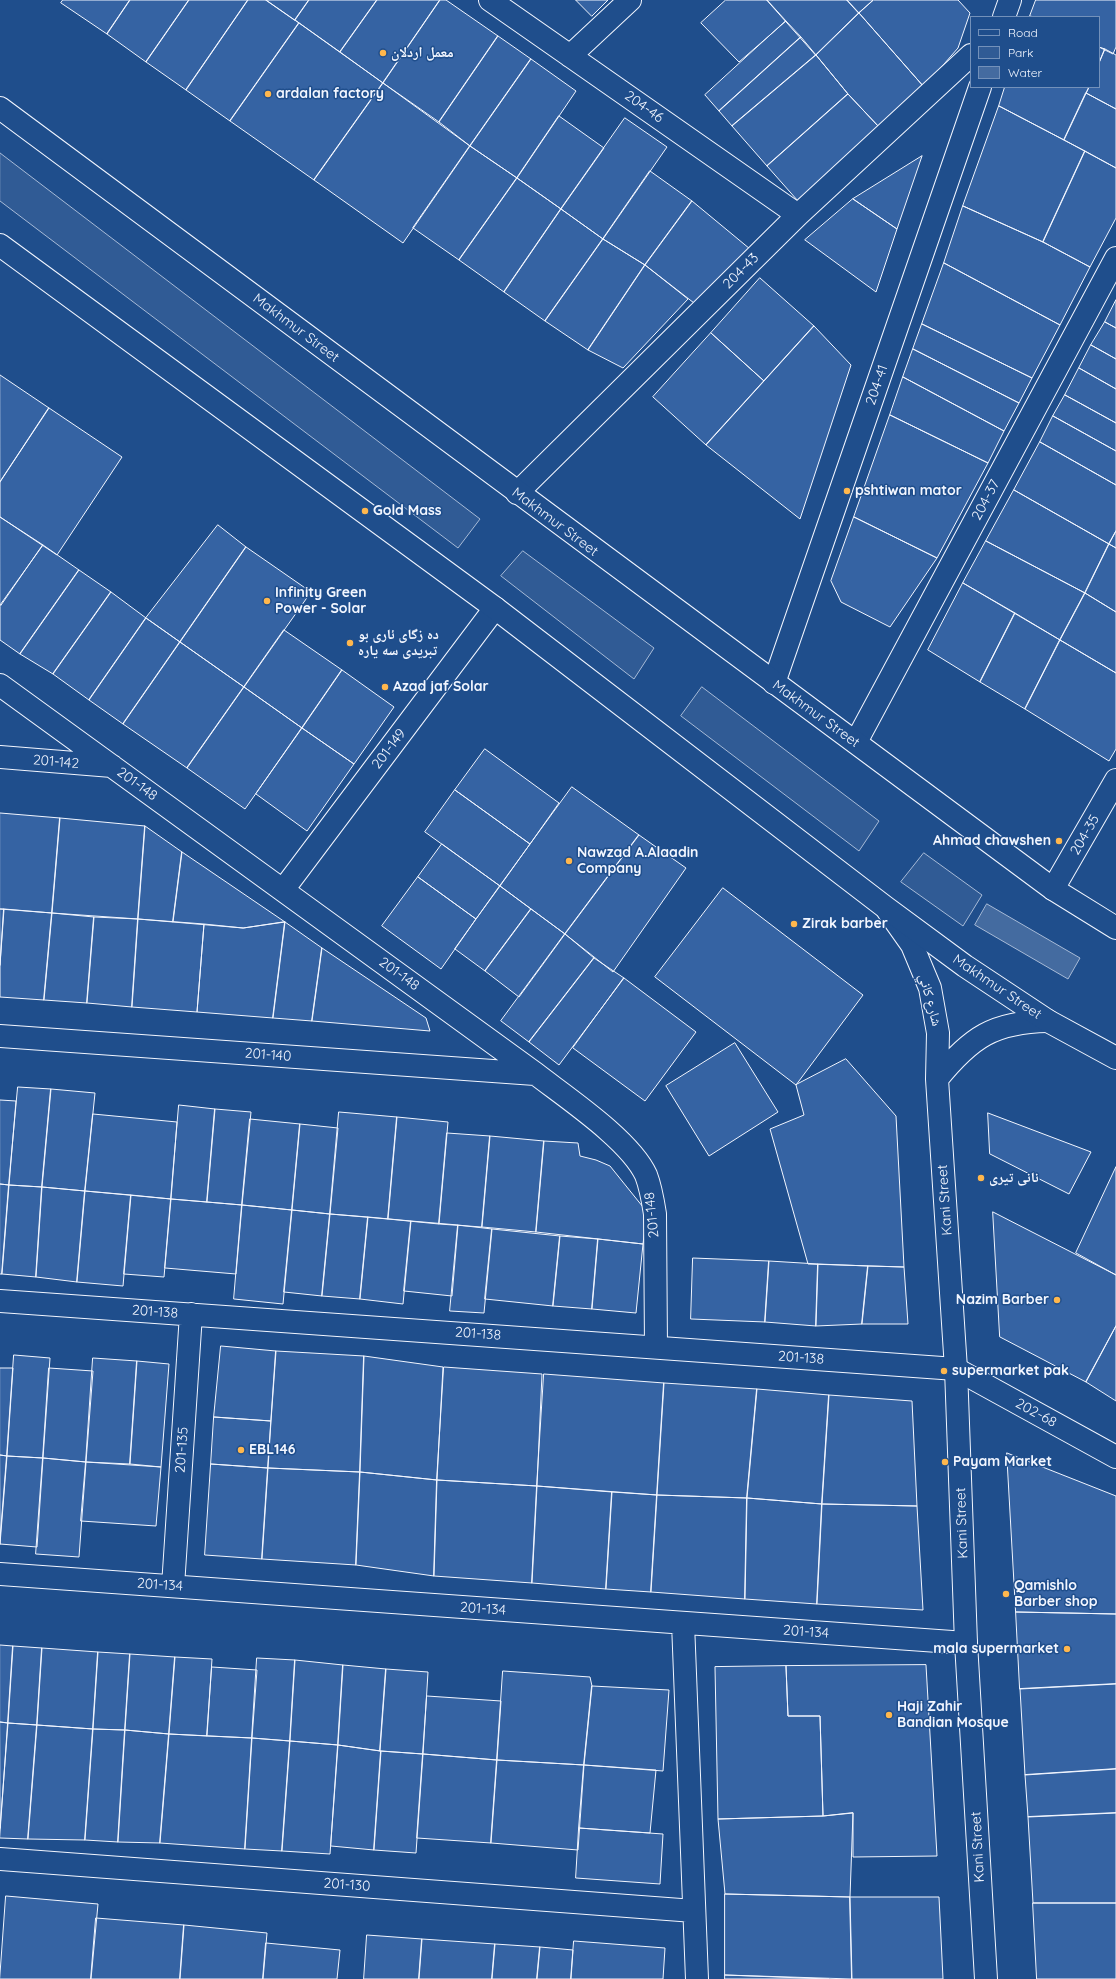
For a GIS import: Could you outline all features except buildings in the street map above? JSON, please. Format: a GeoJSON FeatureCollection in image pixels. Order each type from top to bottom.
{"type":"FeatureCollection","features":[{"type":"Feature","properties":{"kind":"main road","name":"204-46"},"geometry":{"type":"LineString","coordinates":[[490,0],[798,215]]}},
{"type":"Feature","properties":{"kind":"main road"},"geometry":{"type":"LineString","coordinates":[[570,56],[630,0]]}},
{"type":"Feature","properties":{"kind":"main road"},"geometry":{"type":"LineString","coordinates":[[1004,16],[1010,0]]}},
{"type":"Feature","properties":{"kind":"main road","name":"204-43"},"geometry":{"type":"LineString","coordinates":[[516,493],[798,215],[970,56]]}},
{"type":"Feature","properties":{"kind":"main road","name":"204-41"},"geometry":{"type":"LineString","coordinates":[[774,684],[980,88]]}},
{"type":"Feature","properties":{"kind":"main road","name":"Makhmur Street"},"geometry":{"type":"LineString","coordinates":[[0,108],[774,684],[856,742],[1053,889],[1116,928]]}},
{"type":"Feature","properties":{"kind":"main road","name":"Makhmur Street"},"geometry":{"type":"LineString","coordinates":[[0,245],[495,608],[885,907],[965,966],[1048,1021],[1116,1058]]}},
{"type":"Feature","properties":{"kind":"main road","name":"204-37"},"geometry":{"type":"LineString","coordinates":[[856,742],[1116,258]]}},
{"type":"Feature","properties":{"kind":"main road","name":"201-149"},"geometry":{"type":"LineString","coordinates":[[283,890],[495,608]]}},
{"type":"Feature","properties":{"kind":"main road","name":"201-148"},"geometry":{"type":"LineString","coordinates":[[0,685],[536,1074],[621,1142],[634,1157],[645,1174],[652,1194],[654,1214],[656,1347]]}},
{"type":"Feature","properties":{"kind":"main road","name":"201-142"},"geometry":{"type":"LineString","coordinates":[[0,757],[112,766]]}},
{"type":"Feature","properties":{"kind":"main road","name":"204-35"},"geometry":{"type":"LineString","coordinates":[[1053,889],[1116,780]]}},
{"type":"Feature","properties":{"kind":"main road","name":"شارع كاني"},"geometry":{"type":"LineString","coordinates":[[885,907],[912,945],[930,988],[938,1033],[937,1079]]}},
{"type":"Feature","properties":{"kind":"main road"},"geometry":{"type":"LineString","coordinates":[[937,1079],[954,1058],[974,1041],[997,1028],[1022,1022],[1048,1021]]}},
{"type":"Feature","properties":{"kind":"main road","name":"201-140"},"geometry":{"type":"LineString","coordinates":[[0,1036],[536,1074]]}},
{"type":"Feature","properties":{"kind":"main road","name":"Kani Street"},"geometry":{"type":"LineString","coordinates":[[937,1079],[956,1369],[966,1643],[986,1979]]}},
{"type":"Feature","properties":{"kind":"main road","name":"201-138"},"geometry":{"type":"LineString","coordinates":[[0,1300],[956,1369]]}},
{"type":"Feature","properties":{"kind":"main road","name":"201-135"},"geometry":{"type":"LineString","coordinates":[[173,1586],[191,1314]]}},
{"type":"Feature","properties":{"kind":"main road","name":"202-68"},"geometry":{"type":"LineString","coordinates":[[956,1369],[1116,1457]]}},
{"type":"Feature","properties":{"kind":"main road","name":"201-134"},"geometry":{"type":"LineString","coordinates":[[0,1574],[966,1643]]}},
{"type":"Feature","properties":{"kind":"main road"},"geometry":{"type":"LineString","coordinates":[[683,1623],[697,1979]]}},
{"type":"Feature","properties":{"kind":"main road","name":"201-130"},"geometry":{"type":"LineString","coordinates":[[0,1859],[694,1911]]}},
{"type":"Feature","properties":{"kind":"green space"},"geometry":{"type":"Polygon","coordinates":[[[0,153],[480,519],[458,548],[0,201],[0,153]]]}},
{"type":"Feature","properties":{"kind":"green space"},"geometry":{"type":"Polygon","coordinates":[[[523,551],[654,648],[634,679],[501,576],[523,551]]]}},
{"type":"Feature","properties":{"kind":"green space"},"geometry":{"type":"Polygon","coordinates":[[[702,687],[879,821],[859,851],[681,716],[702,687]]]}},
{"type":"Feature","properties":{"kind":"green space"},"geometry":{"type":"Polygon","coordinates":[[[924,853],[982,895],[963,926],[901,882],[924,853]]]}},
{"type":"Feature","properties":{"kind":"water"},"geometry":{"type":"Polygon","coordinates":[[[987,904],[1080,958],[1068,979],[975,925],[987,904]]]}},
{"type":"Feature","properties":{"kind":"place","name":"معمل اردلان"},"geometry":{"type":"Point","coordinates":[383,53]}},
{"type":"Feature","properties":{"kind":"place","name":"ardalan factory"},"geometry":{"type":"Point","coordinates":[268,94]}},
{"type":"Feature","properties":{"kind":"place","name":"pshtiwan mator"},"geometry":{"type":"Point","coordinates":[847,491]}},
{"type":"Feature","properties":{"kind":"place","name":"Gold Mass"},"geometry":{"type":"Point","coordinates":[365,511]}},
{"type":"Feature","properties":{"kind":"place","name":"Infinity Green Power - Solar"},"geometry":{"type":"Point","coordinates":[267,601]}},
{"type":"Feature","properties":{"kind":"place","name":"ده زگاى ئاری بو تبریدی سە یارە"},"geometry":{"type":"Point","coordinates":[350,643]}},
{"type":"Feature","properties":{"kind":"place","name":"Azad jaf Solar"},"geometry":{"type":"Point","coordinates":[385,687]}},
{"type":"Feature","properties":{"kind":"place","name":"Ahmad chawshen"},"geometry":{"type":"Point","coordinates":[1059,841]}},
{"type":"Feature","properties":{"kind":"place","name":"Nawzad A.Alaadin Company"},"geometry":{"type":"Point","coordinates":[569,861]}},
{"type":"Feature","properties":{"kind":"place","name":"Zirak barber"},"geometry":{"type":"Point","coordinates":[794,924]}},
{"type":"Feature","properties":{"kind":"place","name":"نانی تیری"},"geometry":{"type":"Point","coordinates":[981,1178]}},
{"type":"Feature","properties":{"kind":"place","name":"Nazim Barber"},"geometry":{"type":"Point","coordinates":[1057,1300]}},
{"type":"Feature","properties":{"kind":"place","name":"supermarket pak"},"geometry":{"type":"Point","coordinates":[944,1371]}},
{"type":"Feature","properties":{"kind":"place","name":"EBL146"},"geometry":{"type":"Point","coordinates":[241,1450]}},
{"type":"Feature","properties":{"kind":"place","name":"Payam Market"},"geometry":{"type":"Point","coordinates":[945,1462]}},
{"type":"Feature","properties":{"kind":"place","name":"Qamishlo Barber shop"},"geometry":{"type":"Point","coordinates":[1006,1594]}},
{"type":"Feature","properties":{"kind":"place","name":"mala supermarket"},"geometry":{"type":"Point","coordinates":[1067,1649]}},
{"type":"Feature","properties":{"kind":"place","name":"Haji Zahir Bandian Mosque"},"geometry":{"type":"Point","coordinates":[889,1715]}}]}
